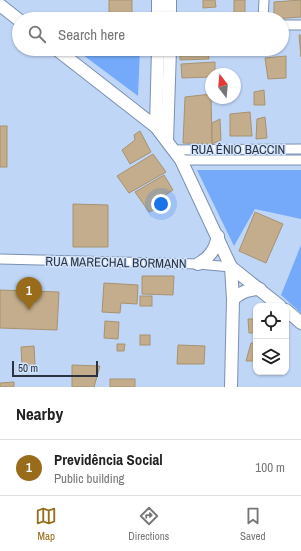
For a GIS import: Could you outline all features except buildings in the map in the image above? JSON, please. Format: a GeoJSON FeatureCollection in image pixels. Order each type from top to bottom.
{"type":"FeatureCollection","features":[{"type":"Feature","properties":{"kind":"street"},"geometry":{"type":"LineString","coordinates":[[158,0],[158,12]]}},
{"type":"Feature","properties":{"kind":"street"},"geometry":{"type":"LineString","coordinates":[[170,0],[170,12]]}},
{"type":"Feature","properties":{"kind":"street"},"geometry":{"type":"LineString","coordinates":[[263,12],[264,0]]}},
{"type":"Feature","properties":{"kind":"street"},"geometry":{"type":"LineString","coordinates":[[0,5],[12,14]]}},
{"type":"Feature","properties":{"kind":"street"},"geometry":{"type":"LineString","coordinates":[[289,25],[301,25]]}},
{"type":"Feature","properties":{"kind":"street"},"geometry":{"type":"LineString","coordinates":[[65,56],[156,127],[174,150],[218,236],[231,267],[233,299],[231,387]]}},
{"type":"Feature","properties":{"kind":"street"},"geometry":{"type":"LineString","coordinates":[[156,127],[158,56]]}},
{"type":"Feature","properties":{"kind":"street"},"geometry":{"type":"LineString","coordinates":[[170,56],[174,150]]}},
{"type":"Feature","properties":{"kind":"street"},"geometry":{"type":"LineString","coordinates":[[265,149],[265,160]]}},
{"type":"Feature","properties":{"kind":"street","name":"RUA ÊNIO BACCIN"},"geometry":{"type":"LineString","coordinates":[[174,150],[301,149]]}},
{"type":"Feature","properties":{"kind":"street","name":"RUA ÊNIO BACCIN"},"geometry":{"type":"LineString","coordinates":[[174,150],[265,160],[301,160]]}},
{"type":"Feature","properties":{"kind":"street"},"geometry":{"type":"LineString","coordinates":[[198,264],[208,258],[215,248],[218,236]]}},
{"type":"Feature","properties":{"kind":"street","name":"RUA MARECHAL BORMANN"},"geometry":{"type":"LineString","coordinates":[[0,260],[198,264],[231,267]]}},
{"type":"Feature","properties":{"kind":"street"},"geometry":{"type":"LineString","coordinates":[[231,267],[276,303]]}},
{"type":"Feature","properties":{"kind":"street"},"geometry":{"type":"LineString","coordinates":[[233,299],[249,289],[260,290]]}},
{"type":"Feature","properties":{"kind":"street"},"geometry":{"type":"LineString","coordinates":[[289,313],[301,323]]}},
{"type":"Feature","properties":{"kind":"shaded area"},"geometry":{"type":"Polygon","coordinates":[[[84,56],[140,56],[138,96],[84,56]]]}},
{"type":"Feature","properties":{"kind":"shaded area"},"geometry":{"type":"Polygon","coordinates":[[[197,170],[301,170],[301,219],[255,209],[234,246],[197,170]]]}},
{"type":"Feature","properties":{"kind":"shaded area"},"geometry":{"type":"Polygon","coordinates":[[[301,245],[301,313],[281,295],[301,245]]]}},
{"type":"Feature","properties":{"kind":"place","name":"Previdência Social"},"geometry":{"type":"Point","coordinates":[29,310]}}]}
